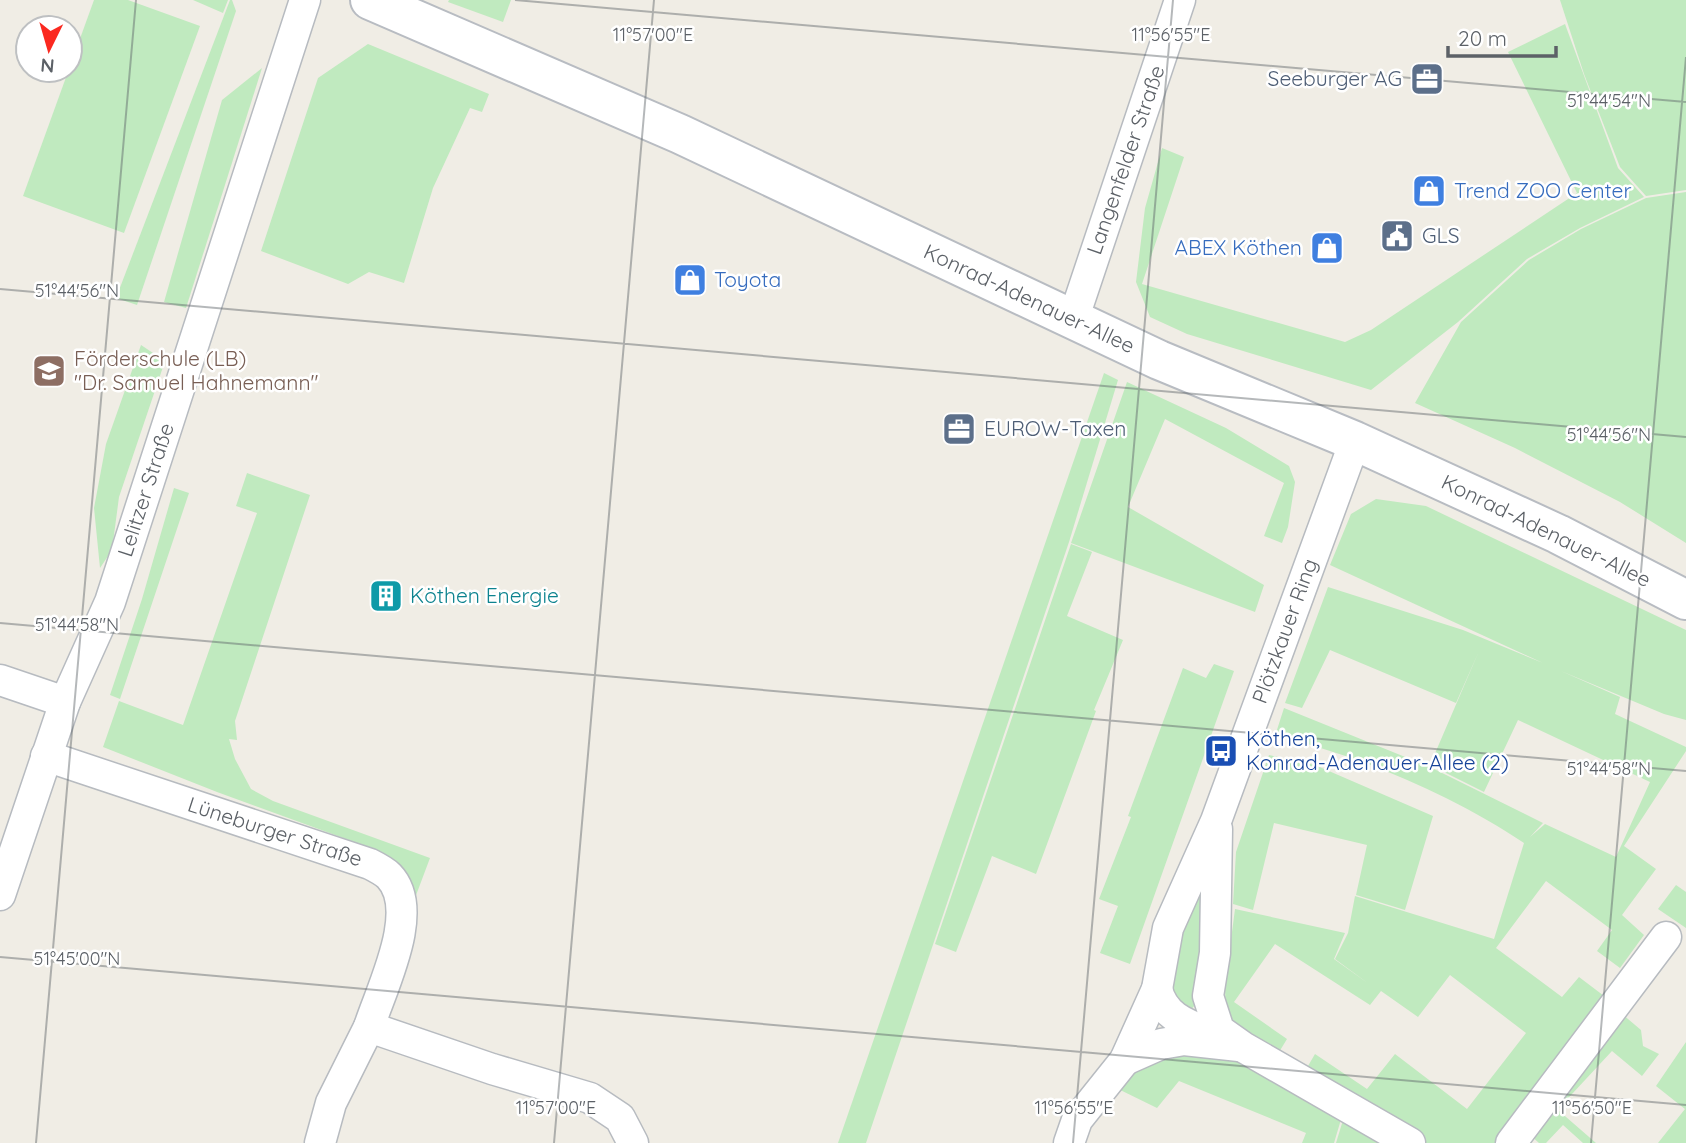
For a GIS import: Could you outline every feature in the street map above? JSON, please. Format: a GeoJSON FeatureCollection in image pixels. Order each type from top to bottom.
{"type":"FeatureCollection","features":[{"type":"Feature","properties":{"kind":"main road","name":"Konrad-Adenauer-Allee"},"geometry":{"type":"LineString","coordinates":[[370,0],[680,134],[1159,360],[1355,441],[1558,534],[1686,600]]}},
{"type":"Feature","properties":{"kind":"street","name":"Lelitzer Straße"},"geometry":{"type":"LineString","coordinates":[[0,895],[65,702],[110,602],[306,0]]}},
{"type":"Feature","properties":{"kind":"street","name":"Langenfelder Straße"},"geometry":{"type":"LineString","coordinates":[[1073,320],[1180,0]]}},
{"type":"Feature","properties":{"kind":"street","name":"Plötzkauer Ring"},"geometry":{"type":"LineString","coordinates":[[1069,1143],[1077,1120],[1125,1060],[1157,989],[1168,928],[1216,821],[1355,441]]}},
{"type":"Feature","properties":{"kind":"street"},"geometry":{"type":"LineString","coordinates":[[0,680],[65,702]]}},
{"type":"Feature","properties":{"kind":"street","name":"Lüneburger Straße"},"geometry":{"type":"LineString","coordinates":[[46,756],[370,864],[389,876],[399,894],[402,914],[399,936],[369,1027],[331,1103],[320,1143]]}},
{"type":"Feature","properties":{"kind":"street","name":"Plötzkauer Ring"},"geometry":{"type":"LineString","coordinates":[[1125,1060],[1198,1010],[1208,996],[1215,953],[1216,821]]}},
{"type":"Feature","properties":{"kind":"street"},"geometry":{"type":"LineString","coordinates":[[1511,1143],[1666,937]]}},
{"type":"Feature","properties":{"kind":"street","name":"Plötzkauer Ring"},"geometry":{"type":"LineString","coordinates":[[1157,989],[1160,1003],[1165,1010],[1183,1021],[1243,1047]]}},
{"type":"Feature","properties":{"kind":"street","name":"Plötzkauer Ring"},"geometry":{"type":"LineString","coordinates":[[1208,996],[1219,1030],[1243,1047],[1410,1143]]}},
{"type":"Feature","properties":{"kind":"street"},"geometry":{"type":"LineString","coordinates":[[369,1027],[492,1069],[590,1098],[620,1118],[633,1143]]}},
{"type":"Feature","properties":{"kind":"street","name":"Plötzkauer Ring"},"geometry":{"type":"LineString","coordinates":[[1125,1060],[1161,1044],[1184,1040],[1243,1047]]}},
{"type":"Feature","properties":{"kind":"green space"},"geometry":{"type":"Polygon","coordinates":[[[94,0],[128,0],[200,26],[124,233],[23,196],[64,84],[84,84],[84,28],[94,0]]]}},
{"type":"Feature","properties":{"kind":"green space"},"geometry":{"type":"Polygon","coordinates":[[[193,0],[228,0],[223,13],[193,0]]]}},
{"type":"Feature","properties":{"kind":"green space"},"geometry":{"type":"Polygon","coordinates":[[[230,0],[236,11],[137,305],[116,298],[230,0]]]}},
{"type":"Feature","properties":{"kind":"green space"},"geometry":{"type":"Polygon","coordinates":[[[511,0],[503,22],[448,2],[511,0]]]}},
{"type":"Feature","properties":{"kind":"green space"},"geometry":{"type":"Polygon","coordinates":[[[1560,0],[1686,0],[1686,190],[1646,196],[1620,167],[1584,74],[1560,0]]]}},
{"type":"Feature","properties":{"kind":"green space"},"geometry":{"type":"Polygon","coordinates":[[[1565,24],[1618,168],[1644,197],[1580,228],[1527,259],[1458,322],[1371,390],[1187,334],[1150,317],[1136,282],[1145,208],[1162,148],[1184,157],[1142,284],[1345,342],[1371,330],[1577,193],[1508,52],[1565,24]]]}},
{"type":"Feature","properties":{"kind":"green space"},"geometry":{"type":"Polygon","coordinates":[[[368,44],[489,94],[482,112],[470,108],[433,188],[404,283],[369,272],[348,284],[261,251],[318,78],[368,44]]]}},
{"type":"Feature","properties":{"kind":"green space"},"geometry":{"type":"Polygon","coordinates":[[[262,68],[186,308],[164,302],[222,100],[262,68]]]}},
{"type":"Feature","properties":{"kind":"green space"},"geometry":{"type":"Polygon","coordinates":[[[1686,192],[1686,543],[1620,502],[1515,448],[1415,403],[1461,322],[1529,260],[1581,229],[1646,198],[1686,192]]]}},
{"type":"Feature","properties":{"kind":"green space"},"geometry":{"type":"Polygon","coordinates":[[[141,345],[165,361],[119,497],[112,550],[100,568],[94,508],[106,444],[141,345]]]}},
{"type":"Feature","properties":{"kind":"green space"},"geometry":{"type":"Polygon","coordinates":[[[1104,373],[1118,380],[1069,542],[866,1143],[838,1143],[1104,373]]]}},
{"type":"Feature","properties":{"kind":"green space"},"geometry":{"type":"Polygon","coordinates":[[[1127,382],[1226,428],[1289,466],[1295,482],[1288,527],[1282,543],[1264,536],[1284,483],[1165,419],[1128,507],[1264,585],[1255,612],[1071,543],[1127,382]]]}},
{"type":"Feature","properties":{"kind":"green space"},"geometry":{"type":"Polygon","coordinates":[[[247,473],[310,495],[235,721],[237,740],[229,739],[235,759],[251,789],[273,801],[430,858],[415,898],[404,869],[379,851],[103,747],[119,701],[183,725],[257,513],[236,506],[247,473]]]}},
{"type":"Feature","properties":{"kind":"green space"},"geometry":{"type":"Polygon","coordinates":[[[174,488],[189,493],[120,699],[110,695],[142,599],[174,488]]]}},
{"type":"Feature","properties":{"kind":"green space"},"geometry":{"type":"Polygon","coordinates":[[[1376,499],[1426,506],[1686,630],[1686,720],[1664,714],[1561,671],[1620,697],[1615,714],[1686,747],[1686,751],[1624,846],[1656,869],[1622,915],[1644,935],[1620,968],[1597,951],[1612,930],[1546,881],[1496,948],[1562,997],[1579,977],[1616,1005],[1615,1008],[1641,1030],[1643,1046],[1659,1054],[1642,1076],[1612,1051],[1559,1108],[1559,1098],[1558,1110],[1596,1143],[1583,1143],[1563,1125],[1546,1143],[1539,1143],[1522,1128],[1511,1143],[1412,1143],[1301,1078],[1315,1054],[1367,1089],[1395,1054],[1467,1109],[1526,1033],[1450,975],[1418,1017],[1381,991],[1370,1005],[1275,944],[1234,1002],[1287,1039],[1273,1062],[1226,1034],[1225,986],[1235,909],[1345,933],[1334,959],[1369,984],[1335,959],[1348,933],[1355,896],[1494,939],[1524,843],[1467,809],[1404,779],[1339,754],[1275,736],[1284,708],[1430,767],[1543,823],[1530,837],[1545,824],[1616,857],[1650,782],[1518,720],[1484,792],[1430,765],[1479,651],[1456,703],[1330,650],[1302,708],[1285,703],[1328,587],[1463,630],[1543,663],[1330,565],[1351,514],[1376,499]]]}},
{"type":"Feature","properties":{"kind":"green space"},"geometry":{"type":"Polygon","coordinates":[[[1071,544],[1092,552],[1067,616],[1123,640],[1094,710],[1096,711],[1036,874],[992,856],[956,952],[935,944],[1071,544]]]}},
{"type":"Feature","properties":{"kind":"green space"},"geometry":{"type":"Polygon","coordinates":[[[1214,664],[1234,671],[1130,964],[1100,953],[1118,906],[1099,899],[1183,668],[1206,678],[1214,664]]]}},
{"type":"Feature","properties":{"kind":"green space"},"geometry":{"type":"Polygon","coordinates":[[[1269,755],[1315,765],[1433,816],[1405,910],[1356,895],[1367,845],[1274,823],[1253,910],[1233,904],[1236,852],[1269,755]]]}},
{"type":"Feature","properties":{"kind":"green space"},"geometry":{"type":"Polygon","coordinates":[[[1214,831],[1198,1002],[1183,1018],[1168,1007],[1165,959],[1214,831]]]}},
{"type":"Feature","properties":{"kind":"green space"},"geometry":{"type":"Polygon","coordinates":[[[1676,885],[1686,892],[1686,928],[1658,909],[1676,885]]]}},
{"type":"Feature","properties":{"kind":"green space"},"geometry":{"type":"Polygon","coordinates":[[[1210,1042],[1345,1106],[1334,1143],[1302,1143],[1306,1133],[1179,1081],[1157,1108],[1108,1084],[1125,1061],[1210,1042]]]}},
{"type":"Feature","properties":{"kind":"green space"},"geometry":{"type":"Polygon","coordinates":[[[1686,1042],[1686,1143],[1658,1143],[1685,1109],[1656,1086],[1686,1042]]]}},
{"type":"Feature","properties":{"kind":"green space"},"geometry":{"type":"Polygon","coordinates":[[[1347,1107],[1409,1143],[1336,1143],[1347,1107]]]}},
{"type":"Feature","properties":{"kind":"place","name":"Seeburger AG"},"geometry":{"type":"Point","coordinates":[1427,79]}},
{"type":"Feature","properties":{"kind":"place","name":"Trend ZOO Center"},"geometry":{"type":"Point","coordinates":[1429,191]}},
{"type":"Feature","properties":{"kind":"place","name":"GLS"},"geometry":{"type":"Point","coordinates":[1397,236]}},
{"type":"Feature","properties":{"kind":"place","name":"ABEX Köthen"},"geometry":{"type":"Point","coordinates":[1327,248]}},
{"type":"Feature","properties":{"kind":"place","name":"Toyota"},"geometry":{"type":"Point","coordinates":[690,280]}},
{"type":"Feature","properties":{"kind":"place","name":"Förderschule (LB) \"Dr. Samuel Hahnemann\""},"geometry":{"type":"Point","coordinates":[49,371]}},
{"type":"Feature","properties":{"kind":"place","name":"EUROW-Taxen"},"geometry":{"type":"Point","coordinates":[959,429]}},
{"type":"Feature","properties":{"kind":"place","name":"Köthen Energie"},"geometry":{"type":"Point","coordinates":[386,596]}},
{"type":"Feature","properties":{"kind":"place","name":"Köthen, Konrad-Adenauer-Allee (2)"},"geometry":{"type":"Point","coordinates":[1221,751]}}]}
